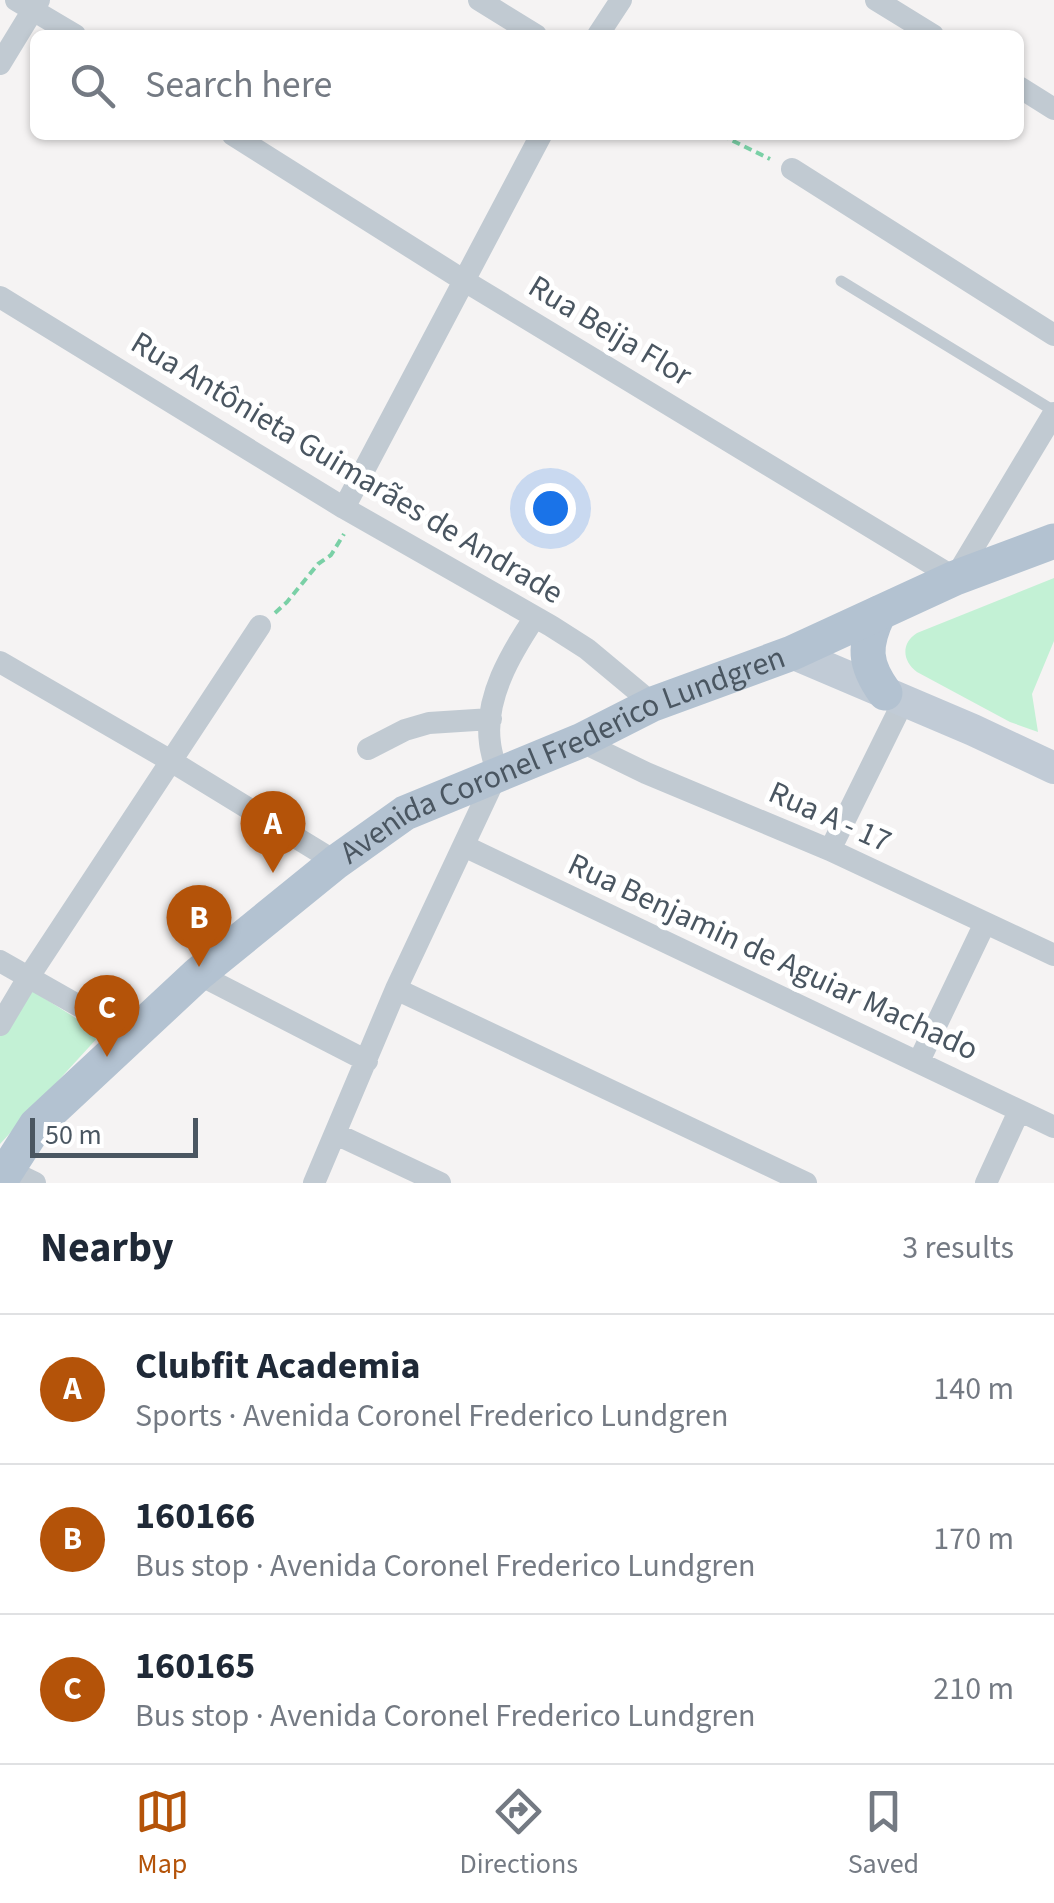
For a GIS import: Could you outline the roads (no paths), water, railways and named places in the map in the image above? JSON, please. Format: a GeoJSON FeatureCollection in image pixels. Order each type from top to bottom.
{"type":"FeatureCollection","features":[{"type":"Feature","properties":{"kind":"main road","name":"Avenida Coronel Frederico Lundgren"},"geometry":{"type":"LineString","coordinates":[[14,1178],[36,1125],[198,974],[336,862],[405,814],[580,740],[653,704],[792,653],[955,578],[1054,542]]}},
{"type":"Feature","properties":{"kind":"main road"},"geometry":{"type":"LineString","coordinates":[[878,613],[869,633],[867,654],[872,675],[894,698]]}},
{"type":"Feature","properties":{"kind":"street"},"geometry":{"type":"LineString","coordinates":[[479,0],[528,30]]}},
{"type":"Feature","properties":{"kind":"street"},"geometry":{"type":"LineString","coordinates":[[601,30],[621,0]]}},
{"type":"Feature","properties":{"kind":"street"},"geometry":{"type":"LineString","coordinates":[[876,0],[926,30]]}},
{"type":"Feature","properties":{"kind":"street"},"geometry":{"type":"LineString","coordinates":[[0,64],[30,3],[68,30]]}},
{"type":"Feature","properties":{"kind":"street"},"geometry":{"type":"LineString","coordinates":[[1024,90],[1054,109]]}},
{"type":"Feature","properties":{"kind":"street","name":"Rua Beija Flor"},"geometry":{"type":"LineString","coordinates":[[241,140],[463,280],[955,578]]}},
{"type":"Feature","properties":{"kind":"street"},"geometry":{"type":"LineString","coordinates":[[350,512],[463,280],[538,140]]}},
{"type":"Feature","properties":{"kind":"street"},"geometry":{"type":"LineString","coordinates":[[792,170],[1054,335]]}},
{"type":"Feature","properties":{"kind":"street","name":"Rua Antônieta Guimarães de Andrade"},"geometry":{"type":"LineString","coordinates":[[0,298],[350,512],[535,616],[588,650],[653,704]]}},
{"type":"Feature","properties":{"kind":"street"},"geometry":{"type":"LineString","coordinates":[[955,578],[1054,412]]}},
{"type":"Feature","properties":{"kind":"street"},"geometry":{"type":"LineString","coordinates":[[314,1183],[396,989],[497,774],[489,739],[493,699],[514,649],[535,616]]}},
{"type":"Feature","properties":{"kind":"street"},"geometry":{"type":"LineString","coordinates":[[0,1026],[260,626]]}},
{"type":"Feature","properties":{"kind":"street"},"geometry":{"type":"LineString","coordinates":[[792,653],[1054,768]]}},
{"type":"Feature","properties":{"kind":"street"},"geometry":{"type":"LineString","coordinates":[[0,662],[336,862]]}},
{"type":"Feature","properties":{"kind":"street"},"geometry":{"type":"LineString","coordinates":[[830,850],[894,698]]}},
{"type":"Feature","properties":{"kind":"street"},"geometry":{"type":"LineString","coordinates":[[368,749],[429,723],[491,720]]}},
{"type":"Feature","properties":{"kind":"street","name":"Rua A - 17"},"geometry":{"type":"LineString","coordinates":[[580,740],[1054,954]]}},
{"type":"Feature","properties":{"kind":"street","name":"Rua Benjamin de Aguiar Machado"},"geometry":{"type":"LineString","coordinates":[[464,846],[1054,1127]]}},
{"type":"Feature","properties":{"kind":"street"},"geometry":{"type":"LineString","coordinates":[[919,1061],[986,923]]}},
{"type":"Feature","properties":{"kind":"street"},"geometry":{"type":"LineString","coordinates":[[0,961],[132,1036]]}},
{"type":"Feature","properties":{"kind":"street"},"geometry":{"type":"LineString","coordinates":[[198,974],[367,1061]]}},
{"type":"Feature","properties":{"kind":"street"},"geometry":{"type":"LineString","coordinates":[[396,989],[806,1183]]}},
{"type":"Feature","properties":{"kind":"street"},"geometry":{"type":"LineString","coordinates":[[986,1183],[1020,1112]]}},
{"type":"Feature","properties":{"kind":"street"},"geometry":{"type":"LineString","coordinates":[[336,1134],[440,1183]]}},
{"type":"Feature","properties":{"kind":"lane"},"geometry":{"type":"LineString","coordinates":[[842,281],[1054,412]]}},
{"type":"Feature","properties":{"kind":"place","name":"Clubfit Academia"},"geometry":{"type":"Point","coordinates":[273,873]}},
{"type":"Feature","properties":{"kind":"place","name":"160166"},"geometry":{"type":"Point","coordinates":[199,967]}},
{"type":"Feature","properties":{"kind":"place","name":"160165"},"geometry":{"type":"Point","coordinates":[107,1057]}}]}
